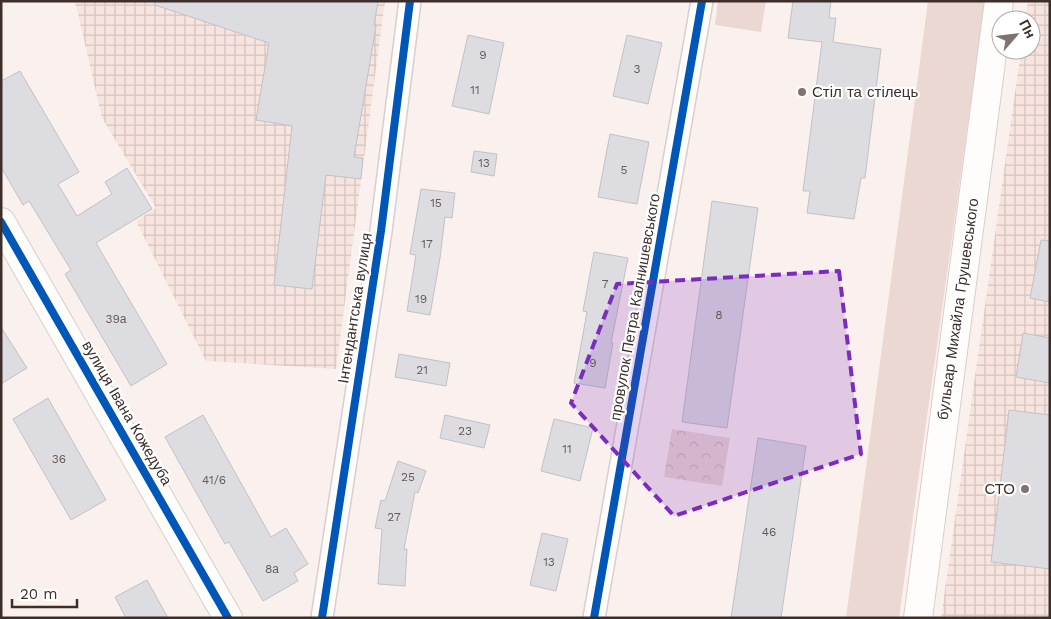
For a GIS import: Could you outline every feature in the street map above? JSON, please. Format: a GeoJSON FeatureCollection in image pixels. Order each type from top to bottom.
{"type":"FeatureCollection","features":[{"type":"Feature","properties":{"kind":"main road","name":"бульвар Михайла Грушевського"},"geometry":{"type":"LineString","coordinates":[[918,618],[999,1]]}},
{"type":"Feature","properties":{"kind":"main road","name":"вулиця Івана Кожедуба"},"geometry":{"type":"LineString","coordinates":[[1,222],[228,618]]}},
{"type":"Feature","properties":{"kind":"street","name":"Інтендантська вулиця"},"geometry":{"type":"LineString","coordinates":[[322,618],[381,232],[410,1]]}},
{"type":"Feature","properties":{"kind":"street","name":"провулок Петра Калнишевського"},"geometry":{"type":"LineString","coordinates":[[594,618],[702,1]]}},
{"type":"Feature","properties":{"kind":"highlighted area"},"geometry":{"type":"Polygon","coordinates":[[[839,271],[861,454],[674,516],[571,403],[617,284],[839,271]]]}},
{"type":"Feature","properties":{"kind":"shaded area"},"geometry":{"type":"Polygon","coordinates":[[[75,1],[385,1],[336,369],[206,361],[136,221],[156,208],[102,118],[75,1]]]}},
{"type":"Feature","properties":{"kind":"shaded area"},"geometry":{"type":"Polygon","coordinates":[[[1028,1],[1050,1],[1050,618],[941,618],[1020,60],[1041,60],[1041,10],[1027,10],[1028,1]]]}},
{"type":"Feature","properties":{"kind":"green space"},"geometry":{"type":"Polygon","coordinates":[[[718,1],[766,1],[761,32],[715,25],[718,1]]]}},
{"type":"Feature","properties":{"kind":"green space"},"geometry":{"type":"Polygon","coordinates":[[[928,1],[985,1],[899,618],[846,618],[928,1]]]}},
{"type":"Feature","properties":{"kind":"green space"},"geometry":{"type":"Polygon","coordinates":[[[672,429],[730,438],[722,486],[664,477],[672,429]]]}},
{"type":"Feature","properties":{"kind":"building"},"geometry":{"type":"Polygon","coordinates":[[[155,1],[378,1],[374,25],[376,26],[354,157],[363,158],[361,179],[326,175],[312,289],[274,285],[292,126],[256,120],[269,43],[155,5],[155,1]]]}},
{"type":"Feature","properties":{"kind":"building"},"geometry":{"type":"Polygon","coordinates":[[[793,1],[831,1],[829,18],[836,18],[833,42],[881,49],[865,178],[861,178],[854,219],[807,213],[810,191],[803,191],[822,42],[788,38],[793,1]]]}},
{"type":"Feature","properties":{"kind":"building"},"geometry":{"type":"Polygon","coordinates":[[[468,35],[504,43],[489,114],[452,106],[468,35]]]}},
{"type":"Feature","properties":{"kind":"building"},"geometry":{"type":"Polygon","coordinates":[[[627,35],[662,43],[648,104],[613,96],[627,35]]]}},
{"type":"Feature","properties":{"kind":"building"},"geometry":{"type":"Polygon","coordinates":[[[20,71],[79,172],[58,184],[77,216],[112,194],[105,182],[127,168],[152,209],[96,243],[167,364],[131,386],[65,274],[71,270],[29,201],[23,205],[1,167],[1,81],[20,71]]]}},
{"type":"Feature","properties":{"kind":"building"},"geometry":{"type":"Polygon","coordinates":[[[610,134],[649,142],[637,204],[598,197],[610,134]]]}},
{"type":"Feature","properties":{"kind":"building"},"geometry":{"type":"Polygon","coordinates":[[[474,151],[497,154],[494,176],[471,172],[474,151]]]}},
{"type":"Feature","properties":{"kind":"building"},"geometry":{"type":"Polygon","coordinates":[[[421,189],[455,193],[452,218],[445,217],[430,315],[407,311],[416,255],[410,254],[421,189]]]}},
{"type":"Feature","properties":{"kind":"building"},"geometry":{"type":"Polygon","coordinates":[[[712,201],[758,208],[727,428],[682,422],[712,201]]]}},
{"type":"Feature","properties":{"kind":"building"},"geometry":{"type":"Polygon","coordinates":[[[1041,240],[1050,241],[1050,302],[1030,298],[1041,240]]]}},
{"type":"Feature","properties":{"kind":"building"},"geometry":{"type":"Polygon","coordinates":[[[594,252],[628,258],[611,343],[613,343],[605,388],[574,383],[587,312],[583,311],[594,252]]]}},
{"type":"Feature","properties":{"kind":"building"},"geometry":{"type":"Polygon","coordinates":[[[1,327],[27,368],[1,384],[1,327]]]}},
{"type":"Feature","properties":{"kind":"building"},"geometry":{"type":"Polygon","coordinates":[[[1023,333],[1050,338],[1050,383],[1016,377],[1023,333]]]}},
{"type":"Feature","properties":{"kind":"building"},"geometry":{"type":"Polygon","coordinates":[[[399,354],[450,363],[446,386],[395,377],[399,354]]]}},
{"type":"Feature","properties":{"kind":"building"},"geometry":{"type":"Polygon","coordinates":[[[48,398],[106,500],[71,520],[13,419],[48,398]]]}},
{"type":"Feature","properties":{"kind":"building","name":"СТО"},"geometry":{"type":"Polygon","coordinates":[[[1009,410],[1050,415],[1050,569],[991,562],[1009,410]]]}},
{"type":"Feature","properties":{"kind":"building"},"geometry":{"type":"Polygon","coordinates":[[[203,415],[271,537],[286,528],[308,564],[294,573],[298,581],[263,601],[229,542],[225,544],[165,437],[203,415]]]}},
{"type":"Feature","properties":{"kind":"building"},"geometry":{"type":"Polygon","coordinates":[[[445,415],[490,425],[484,448],[440,438],[445,415]]]}},
{"type":"Feature","properties":{"kind":"building"},"geometry":{"type":"Polygon","coordinates":[[[554,419],[593,428],[580,481],[541,471],[554,419]]]}},
{"type":"Feature","properties":{"kind":"building"},"geometry":{"type":"Polygon","coordinates":[[[758,438],[806,446],[781,618],[731,618],[758,438]]]}},
{"type":"Feature","properties":{"kind":"building"},"geometry":{"type":"Polygon","coordinates":[[[398,461],[426,471],[418,493],[415,492],[404,549],[407,549],[405,586],[378,584],[382,529],[375,528],[381,500],[385,501],[398,461]]]}},
{"type":"Feature","properties":{"kind":"building"},"geometry":{"type":"Polygon","coordinates":[[[542,533],[568,539],[556,591],[530,585],[542,533]]]}},
{"type":"Feature","properties":{"kind":"building"},"geometry":{"type":"Polygon","coordinates":[[[147,580],[168,618],[126,618],[115,597],[147,580]]]}},
{"type":"Feature","properties":{"kind":"cycle path"},"geometry":{"type":"LineString","coordinates":[[322,618],[381,231],[410,1]]}},
{"type":"Feature","properties":{"kind":"cycle path"},"geometry":{"type":"LineString","coordinates":[[594,618],[702,1]]}},
{"type":"Feature","properties":{"kind":"cycle path"},"geometry":{"type":"LineString","coordinates":[[1,222],[228,618]]}},
{"type":"Feature","properties":{"kind":"place","name":"Стіл та стілець"},"geometry":{"type":"Point","coordinates":[802,92]}},
{"type":"Feature","properties":{"kind":"place","name":"СТО"},"geometry":{"type":"Point","coordinates":[1025,489]}}]}
